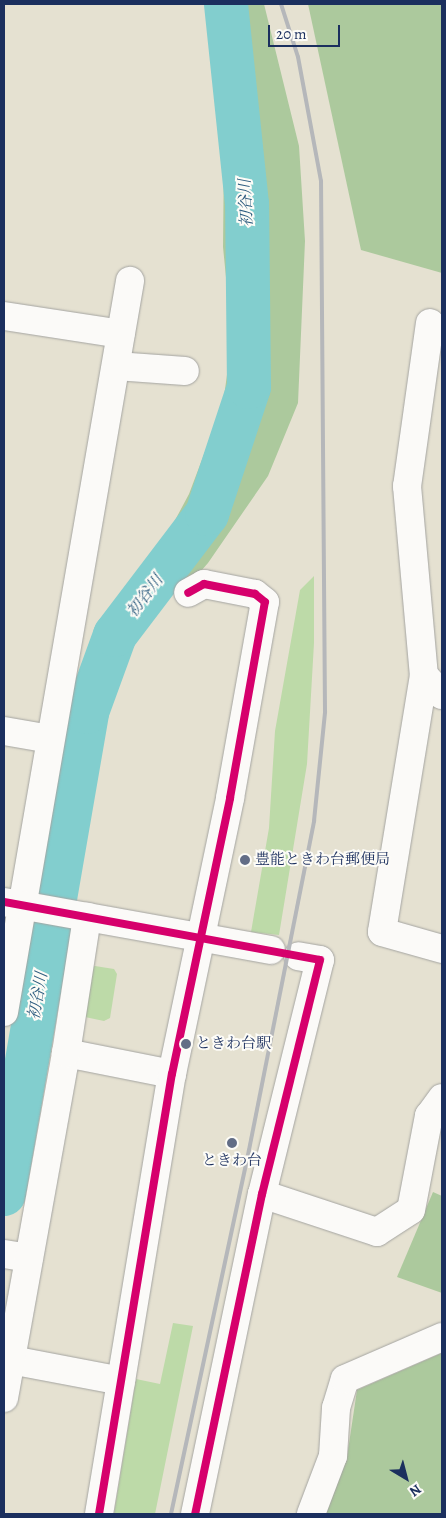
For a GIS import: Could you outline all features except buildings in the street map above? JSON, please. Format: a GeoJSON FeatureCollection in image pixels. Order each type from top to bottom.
{"type":"FeatureCollection","features":[{"type":"Feature","properties":{"kind":"street"},"geometry":{"type":"LineString","coordinates":[[4,1012],[13,904],[50,739],[130,281]]}},
{"type":"Feature","properties":{"kind":"street"},"geometry":{"type":"LineString","coordinates":[[4,316],[121,334]]}},
{"type":"Feature","properties":{"kind":"street"},"geometry":{"type":"LineString","coordinates":[[430,323],[407,486],[433,685],[382,932],[442,949]]}},
{"type":"Feature","properties":{"kind":"street"},"geometry":{"type":"LineString","coordinates":[[116,366],[185,371]]}},
{"type":"Feature","properties":{"kind":"street"},"geometry":{"type":"LineString","coordinates":[[99,1514],[172,1074],[199,937],[230,798],[265,602],[255,594],[204,584],[188,593]]}},
{"type":"Feature","properties":{"kind":"street"},"geometry":{"type":"LineString","coordinates":[[4,731],[50,739]]}},
{"type":"Feature","properties":{"kind":"street"},"geometry":{"type":"LineString","coordinates":[[13,904],[271,950]]}},
{"type":"Feature","properties":{"kind":"street"},"geometry":{"type":"LineString","coordinates":[[4,1398],[11,1360],[20,1256],[66,1053],[87,917]]}},
{"type":"Feature","properties":{"kind":"street"},"geometry":{"type":"LineString","coordinates":[[195,1514],[262,1194],[320,960],[298,956]]}},
{"type":"Feature","properties":{"kind":"street"},"geometry":{"type":"LineString","coordinates":[[66,1053],[172,1074]]}},
{"type":"Feature","properties":{"kind":"street"},"geometry":{"type":"LineString","coordinates":[[262,1194],[377,1232],[411,1210],[430,1116],[442,1098]]}},
{"type":"Feature","properties":{"kind":"street"},"geometry":{"type":"LineString","coordinates":[[312,1514],[333,1456],[336,1408],[345,1379],[442,1337]]}},
{"type":"Feature","properties":{"kind":"street"},"geometry":{"type":"LineString","coordinates":[[11,1360],[121,1381]]}},
{"type":"Feature","properties":{"kind":"green space"},"geometry":{"type":"Polygon","coordinates":[[[218,4],[264,4],[299,146],[305,241],[298,403],[268,476],[208,563],[186,588],[140,574],[165,539],[189,494],[223,404],[232,338],[223,247],[225,53],[218,4]]]}},
{"type":"Feature","properties":{"kind":"green space"},"geometry":{"type":"Polygon","coordinates":[[[308,4],[442,4],[442,273],[361,250],[308,4]]]}},
{"type":"Feature","properties":{"kind":"green space"},"geometry":{"type":"Polygon","coordinates":[[[314,576],[314,643],[307,764],[279,935],[251,932],[269,828],[275,731],[300,590],[314,576]]]}},
{"type":"Feature","properties":{"kind":"green space"},"geometry":{"type":"Polygon","coordinates":[[[92,967],[114,969],[117,974],[110,1018],[104,1021],[85,1017],[92,967]]]}},
{"type":"Feature","properties":{"kind":"green space"},"geometry":{"type":"Polygon","coordinates":[[[433,1192],[442,1196],[442,1293],[397,1277],[433,1192]]]}},
{"type":"Feature","properties":{"kind":"green space"},"geometry":{"type":"Polygon","coordinates":[[[173,1323],[193,1326],[155,1514],[114,1514],[136,1379],[160,1384],[173,1323]]]}},
{"type":"Feature","properties":{"kind":"green space"},"geometry":{"type":"Polygon","coordinates":[[[442,1353],[442,1514],[323,1514],[347,1457],[357,1390],[442,1353]]]}},
{"type":"Feature","properties":{"kind":"waterway","name":"初谷川"},"geometry":{"type":"LineString","coordinates":[[4,1194],[87,712],[115,635],[207,514],[249,387],[247,204],[226,4]]}},
{"type":"Feature","properties":{"kind":"railway"},"geometry":{"type":"LineString","coordinates":[[171,1514],[249,1150],[314,821],[325,712],[321,181],[298,57],[281,4]]}},
{"type":"Feature","properties":{"kind":"cycle path"},"geometry":{"type":"LineString","coordinates":[[99,1514],[172,1074],[230,798],[265,602],[255,594],[204,584],[188,593]]}},
{"type":"Feature","properties":{"kind":"cycle path"},"geometry":{"type":"LineString","coordinates":[[4,902],[320,960],[262,1194],[195,1514]]}},
{"type":"Feature","properties":{"kind":"place","name":"豊能ときわ台郵便局"},"geometry":{"type":"Point","coordinates":[245,860]}},
{"type":"Feature","properties":{"kind":"place","name":"ときわ台駅"},"geometry":{"type":"Point","coordinates":[186,1044]}},
{"type":"Feature","properties":{"kind":"place","name":"ときわ台"},"geometry":{"type":"Point","coordinates":[232,1143]}}]}
